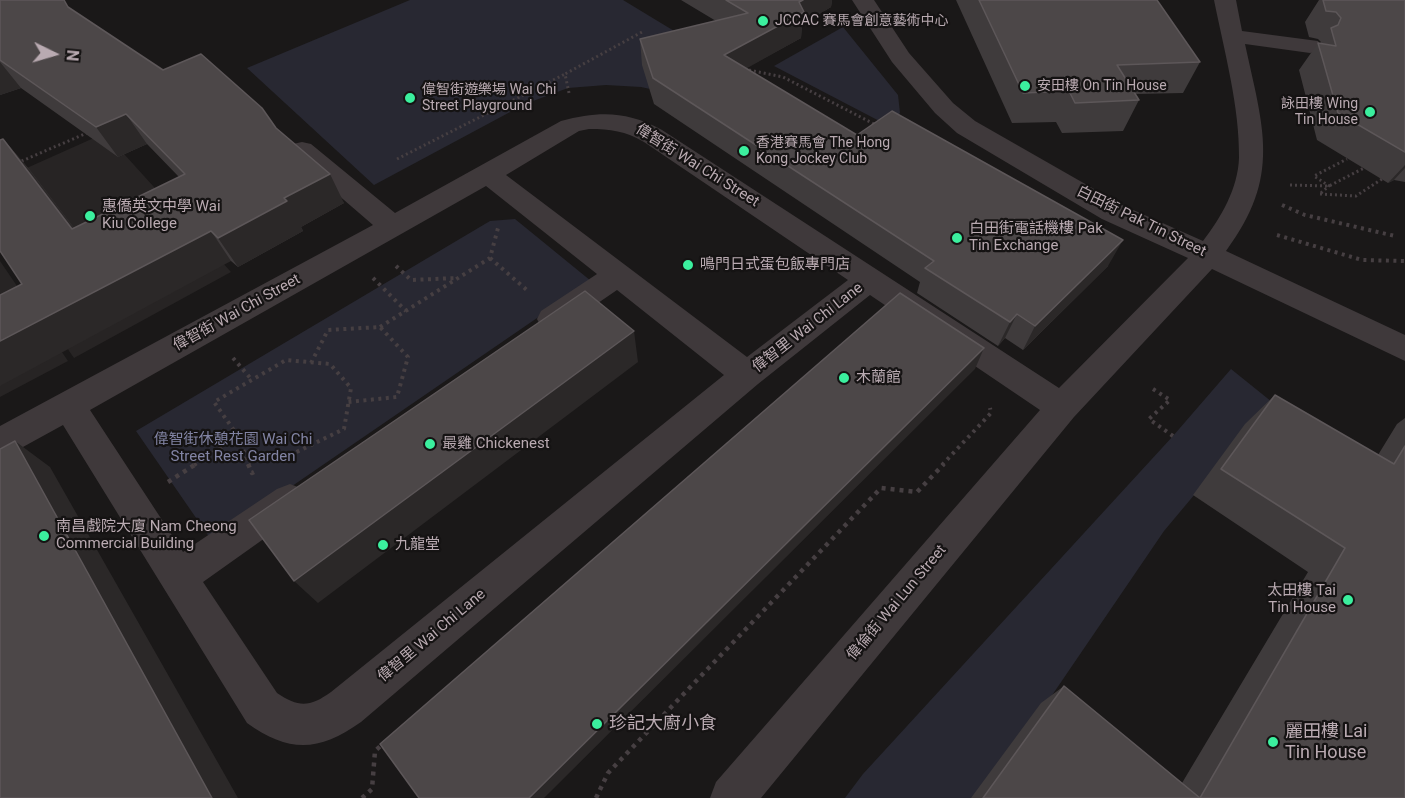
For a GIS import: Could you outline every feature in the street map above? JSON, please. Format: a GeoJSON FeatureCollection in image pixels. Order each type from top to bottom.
{"type":"FeatureCollection","features":[{"type":"Feature","properties":{"kind":"street","name":"白田街 Pak Tin Street"},"geometry":{"type":"LineString","coordinates":[[863,0],[900,57],[944,108],[966,127],[1112,212],[1208,255],[1405,350]]}},
{"type":"Feature","properties":{"kind":"street"},"geometry":{"type":"LineString","coordinates":[[1062,407],[1208,255],[1231,225],[1246,188],[1252,160],[1249,121],[1228,18],[1308,37]]}},
{"type":"Feature","properties":{"kind":"street","name":"偉智街 Wai Chi Street"},"geometry":{"type":"LineString","coordinates":[[0,443],[488,174],[570,126],[589,121],[612,121],[635,126],[1062,407]]}},
{"type":"Feature","properties":{"kind":"street"},"geometry":{"type":"LineString","coordinates":[[302,150],[393,226]]}},
{"type":"Feature","properties":{"kind":"street"},"geometry":{"type":"LineString","coordinates":[[488,174],[747,375]]}},
{"type":"Feature","properties":{"kind":"street"},"geometry":{"type":"LineString","coordinates":[[530,335],[618,274]]}},
{"type":"Feature","properties":{"kind":"street","name":"偉智里 Wai Chi Lane"},"geometry":{"type":"LineString","coordinates":[[69,405],[262,708],[278,721],[313,726],[333,717],[346,707],[747,375],[870,279]]}},
{"type":"Feature","properties":{"kind":"street","name":"偉倫街 Wai Lun Street"},"geometry":{"type":"LineString","coordinates":[[732,798],[1062,407]]}},
{"type":"Feature","properties":{"kind":"street"},"geometry":{"type":"LineString","coordinates":[[178,577],[312,485]]}},
{"type":"Feature","properties":{"kind":"path"},"geometry":{"type":"LineString","coordinates":[[397,159],[565,75],[642,32]]}},
{"type":"Feature","properties":{"kind":"path"},"geometry":{"type":"LineString","coordinates":[[748,70],[783,77],[877,126]]}},
{"type":"Feature","properties":{"kind":"path"},"geometry":{"type":"LineString","coordinates":[[565,75],[568,88]]}},
{"type":"Feature","properties":{"kind":"path"},"geometry":{"type":"LineString","coordinates":[[10,166],[93,130]]}},
{"type":"Feature","properties":{"kind":"path"},"geometry":{"type":"LineString","coordinates":[[1329,186],[1314,176],[1347,159]]}},
{"type":"Feature","properties":{"kind":"path"},"geometry":{"type":"LineString","coordinates":[[1364,168],[1329,186],[1320,194],[1356,196],[1382,179]]}},
{"type":"Feature","properties":{"kind":"path"},"geometry":{"type":"LineString","coordinates":[[1290,185],[1329,186]]}},
{"type":"Feature","properties":{"kind":"path"},"geometry":{"type":"LineString","coordinates":[[1282,205],[1305,215],[1395,236]]}},
{"type":"Feature","properties":{"kind":"path"},"geometry":{"type":"LineString","coordinates":[[310,363],[328,330],[380,327],[490,258],[500,220]]}},
{"type":"Feature","properties":{"kind":"path"},"geometry":{"type":"LineString","coordinates":[[1277,235],[1362,260],[1405,261]]}},
{"type":"Feature","properties":{"kind":"path"},"geometry":{"type":"LineString","coordinates":[[404,272],[411,280],[458,278]]}},
{"type":"Feature","properties":{"kind":"path"},"geometry":{"type":"LineString","coordinates":[[381,286],[406,311]]}},
{"type":"Feature","properties":{"kind":"path"},"geometry":{"type":"LineString","coordinates":[[348,402],[397,397],[408,357],[380,327]]}},
{"type":"Feature","properties":{"kind":"path"},"geometry":{"type":"LineString","coordinates":[[232,358],[243,367],[252,380]]}},
{"type":"Feature","properties":{"kind":"path"},"geometry":{"type":"LineString","coordinates":[[262,468],[252,473],[238,436],[214,402],[286,360],[330,364],[351,388],[344,429],[272,463]]}},
{"type":"Feature","properties":{"kind":"path"},"geometry":{"type":"LineString","coordinates":[[1153,389],[1170,400],[1149,418],[1173,436]]}},
{"type":"Feature","properties":{"kind":"path"},"geometry":{"type":"LineString","coordinates":[[596,798],[608,772],[881,488],[917,492],[991,413],[990,404]]}},
{"type":"Feature","properties":{"kind":"path"},"geometry":{"type":"LineString","coordinates":[[172,480],[238,436]]}},
{"type":"Feature","properties":{"kind":"path"},"geometry":{"type":"LineString","coordinates":[[362,798],[372,789],[375,751],[392,736]]}},
{"type":"Feature","properties":{"kind":"shaded area","name":"惠僑英文中學 Wai Kiu College"},"geometry":{"type":"Polygon","coordinates":[[[105,133],[231,272],[74,358],[0,252],[0,180],[105,133]]]}},
{"type":"Feature","properties":{"kind":"shaded area"},"geometry":{"type":"Polygon","coordinates":[[[0,261],[68,361],[0,397],[0,261]]]}},
{"type":"Feature","properties":{"kind":"green space","name":"偉智街遊樂場 Wai Chi Street Playground"},"geometry":{"type":"Polygon","coordinates":[[[410,0],[623,0],[722,60],[664,92],[641,87],[606,85],[568,88],[525,104],[374,185],[247,68],[410,0]]]}},
{"type":"Feature","properties":{"kind":"green space"},"geometry":{"type":"Polygon","coordinates":[[[843,27],[898,95],[900,113],[887,125],[774,66],[843,27]]]}},
{"type":"Feature","properties":{"kind":"green space","name":"偉智街休憩花園 Wai Chi Street Rest Garden"},"geometry":{"type":"Polygon","coordinates":[[[515,219],[591,281],[212,541],[136,431],[490,221],[515,219]]]}},
{"type":"Feature","properties":{"kind":"green space"},"geometry":{"type":"Polygon","coordinates":[[[1231,369],[1272,402],[1164,531],[982,798],[845,798],[863,774],[1173,436],[1231,369]]]}},
{"type":"Feature","properties":{"kind":"building"},"geometry":{"type":"Polygon","coordinates":[[[0,0],[64,0],[68,7],[163,70],[201,54],[262,108],[276,128],[330,174],[284,198],[287,201],[218,238],[211,231],[0,341],[0,295],[22,284],[0,251],[0,140],[3,139],[72,229],[185,174],[126,114],[96,127],[0,60],[0,0]]]}},
{"type":"Feature","properties":{"kind":"building"},"geometry":{"type":"Polygon","coordinates":[[[726,0],[803,0],[799,2],[804,12],[724,55],[857,135],[892,111],[1123,240],[1035,326],[1017,314],[1010,322],[925,268],[934,261],[653,78],[640,39],[748,13],[726,0]]]}},
{"type":"Feature","properties":{"kind":"building"},"geometry":{"type":"Polygon","coordinates":[[[979,0],[1157,0],[1200,62],[1117,65],[1139,100],[1075,103],[1069,91],[1023,93],[979,0]]]}},
{"type":"Feature","properties":{"kind":"building"},"geometry":{"type":"Polygon","coordinates":[[[1323,0],[1405,0],[1405,152],[1338,113],[1318,43],[1336,46],[1331,28],[1338,25],[1341,18],[1336,12],[1326,11],[1323,0]]]}},
{"type":"Feature","properties":{"kind":"building"},"geometry":{"type":"Polygon","coordinates":[[[585,291],[634,331],[294,581],[249,520],[585,291]]]}},
{"type":"Feature","properties":{"kind":"building"},"geometry":{"type":"Polygon","coordinates":[[[900,293],[984,348],[529,798],[419,798],[380,744],[900,293]]]}},
{"type":"Feature","properties":{"kind":"building"},"geometry":{"type":"Polygon","coordinates":[[[1275,395],[1394,464],[1405,446],[1405,798],[1200,798],[1345,548],[1221,469],[1275,395]]]}},
{"type":"Feature","properties":{"kind":"building"},"geometry":{"type":"Polygon","coordinates":[[[15,441],[212,798],[0,798],[0,449],[15,441]]]}},
{"type":"Feature","properties":{"kind":"building"},"geometry":{"type":"Polygon","coordinates":[[[1064,686],[1200,798],[983,798],[1064,686]]]}},
{"type":"Feature","properties":{"kind":"place","name":"JCCAC 賽馬會創意藝術中心"},"geometry":{"type":"Point","coordinates":[763,21]}},
{"type":"Feature","properties":{"kind":"place","name":"安田樓 On Tin House"},"geometry":{"type":"Point","coordinates":[1025,86]}},
{"type":"Feature","properties":{"kind":"place","name":"偉智街遊樂場 Wai Chi Street Playground"},"geometry":{"type":"Point","coordinates":[410,98]}},
{"type":"Feature","properties":{"kind":"place","name":"詠田樓 Wing Tin House"},"geometry":{"type":"Point","coordinates":[1370,112]}},
{"type":"Feature","properties":{"kind":"place","name":"香港賽馬會 The Hong Kong Jockey Club"},"geometry":{"type":"Point","coordinates":[744,151]}},
{"type":"Feature","properties":{"kind":"place","name":"惠僑英文中學 Wai Kiu College"},"geometry":{"type":"Point","coordinates":[90,216]}},
{"type":"Feature","properties":{"kind":"place","name":"白田街電話機樓 Pak Tin Exchange"},"geometry":{"type":"Point","coordinates":[957,238]}},
{"type":"Feature","properties":{"kind":"place","name":"鳴門日式蛋包飯專門店"},"geometry":{"type":"Point","coordinates":[688,265]}},
{"type":"Feature","properties":{"kind":"place","name":"木蘭館"},"geometry":{"type":"Point","coordinates":[844,378]}},
{"type":"Feature","properties":{"kind":"place","name":"最雞 Chickenest"},"geometry":{"type":"Point","coordinates":[430,444]}},
{"type":"Feature","properties":{"kind":"place","name":"南昌戲院大廈 Nam Cheong Commercial Building"},"geometry":{"type":"Point","coordinates":[44,536]}},
{"type":"Feature","properties":{"kind":"place","name":"九龍堂"},"geometry":{"type":"Point","coordinates":[383,545]}},
{"type":"Feature","properties":{"kind":"place","name":"太田樓 Tai Tin House"},"geometry":{"type":"Point","coordinates":[1348,600]}},
{"type":"Feature","properties":{"kind":"place","name":"珍記大廚小食"},"geometry":{"type":"Point","coordinates":[597,724]}},
{"type":"Feature","properties":{"kind":"place","name":"麗田樓 Lai Tin House"},"geometry":{"type":"Point","coordinates":[1273,742]}}]}
